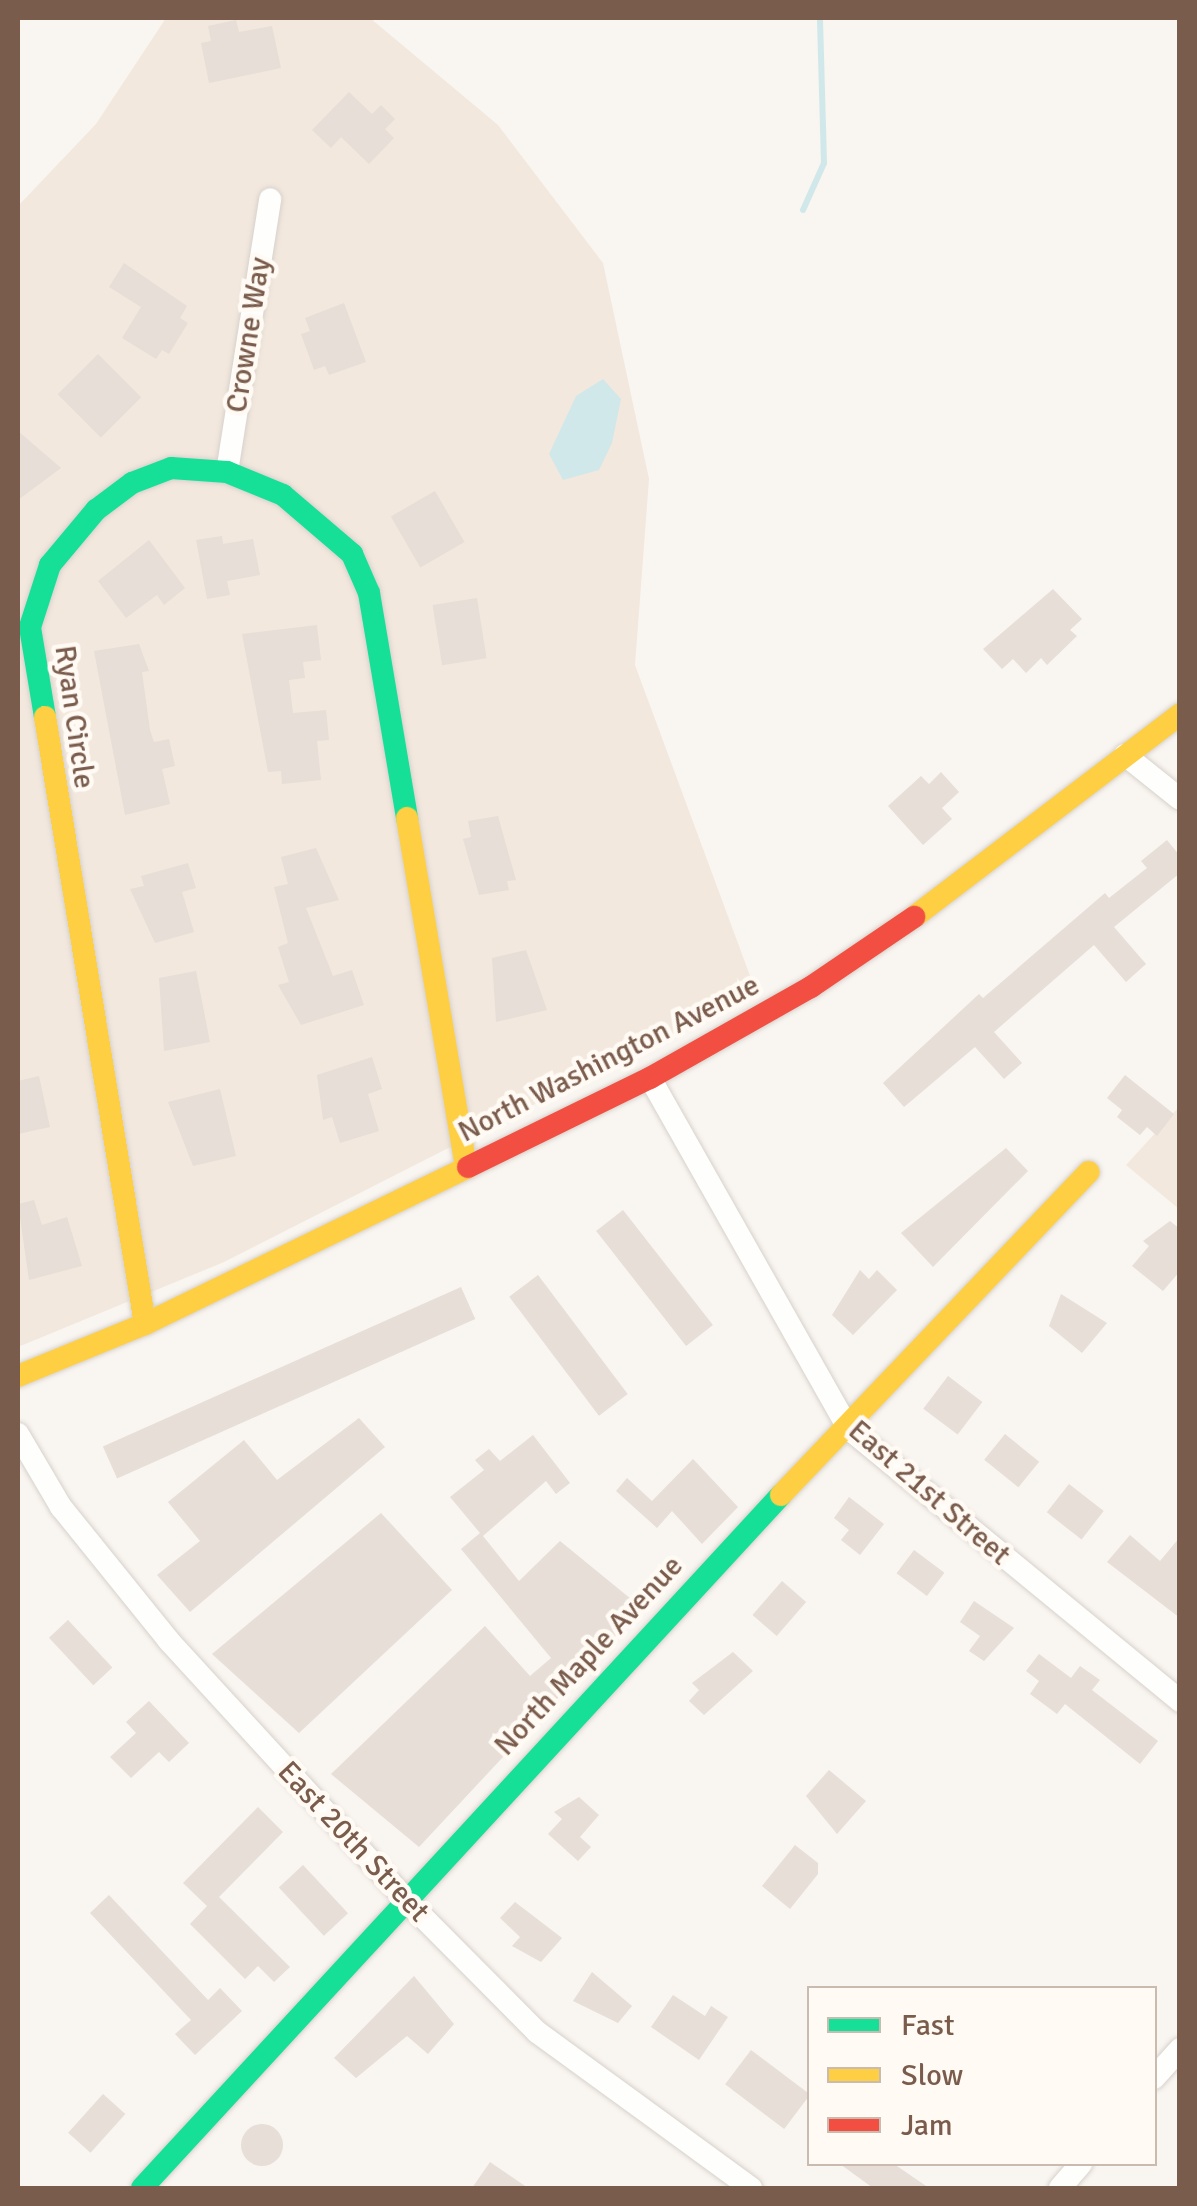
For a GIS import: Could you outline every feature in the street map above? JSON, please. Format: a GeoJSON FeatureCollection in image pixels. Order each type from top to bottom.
{"type":"FeatureCollection","features":[{"type":"Feature","properties":{"kind":"street","name":"Crowne Way"},"geometry":{"type":"LineString","coordinates":[[227,472],[270,198]]}},
{"type":"Feature","properties":{"kind":"street","name":"Ryan Circle"},"geometry":{"type":"LineString","coordinates":[[146,1324],[30,627],[50,565],[96,510],[172,468],[227,472],[283,496],[325,526],[352,554],[369,593],[466,1168]]}},
{"type":"Feature","properties":{"kind":"street","name":"North Washington Avenue"},"geometry":{"type":"LineString","coordinates":[[18,1376],[146,1324],[650,1078],[827,976],[1180,714]]}},
{"type":"Feature","properties":{"kind":"street"},"geometry":{"type":"LineString","coordinates":[[1125,755],[1180,799]]}},
{"type":"Feature","properties":{"kind":"street","name":"East 21st Street"},"geometry":{"type":"LineString","coordinates":[[650,1078],[848,1428],[1180,1701]]}},
{"type":"Feature","properties":{"kind":"street","name":"North Maple Avenue"},"geometry":{"type":"LineString","coordinates":[[142,2188],[408,1902],[563,1724],[1088,1172]]}},
{"type":"Feature","properties":{"kind":"street","name":"East 20th Street"},"geometry":{"type":"LineString","coordinates":[[18,1434],[61,1506],[169,1641],[408,1902],[537,2032],[751,2188]]}},
{"type":"Feature","properties":{"kind":"street"},"geometry":{"type":"LineString","coordinates":[[1157,2075],[1180,2050]]}},
{"type":"Feature","properties":{"kind":"street"},"geometry":{"type":"LineString","coordinates":[[1060,2188],[1079,2166]]}},
{"type":"Feature","properties":{"kind":"shaded area"},"geometry":{"type":"Polygon","coordinates":[[[166,18],[370,18],[498,125],[603,263],[649,479],[635,665],[756,992],[224,1262],[18,1347],[18,206],[96,124],[166,18]]]}},
{"type":"Feature","properties":{"kind":"shaded area"},"geometry":{"type":"Polygon","coordinates":[[[1179,1107],[1179,1209],[1126,1165],[1179,1107]]]}},
{"type":"Feature","properties":{"kind":"water"},"geometry":{"type":"Polygon","coordinates":[[[603,379],[621,399],[612,443],[599,470],[563,480],[549,454],[576,396],[603,379]]]}},
{"type":"Feature","properties":{"kind":"building"},"geometry":{"type":"Polygon","coordinates":[[[236,20],[239,32],[272,26],[281,68],[209,83],[201,43],[211,41],[208,26],[236,20]]]}},
{"type":"Feature","properties":{"kind":"building"},"geometry":{"type":"Polygon","coordinates":[[[349,92],[372,114],[381,105],[395,119],[385,129],[394,138],[369,164],[341,137],[331,148],[312,130],[349,92]]]}},
{"type":"Feature","properties":{"kind":"building"},"geometry":{"type":"Polygon","coordinates":[[[124,263],[187,306],[180,318],[188,323],[169,354],[162,350],[156,359],[122,338],[141,307],[109,287],[124,263]]]}},
{"type":"Feature","properties":{"kind":"building"},"geometry":{"type":"Polygon","coordinates":[[[344,303],[366,362],[329,375],[325,366],[314,370],[301,334],[310,331],[305,318],[344,303]]]}},
{"type":"Feature","properties":{"kind":"building"},"geometry":{"type":"Polygon","coordinates":[[[98,354],[141,397],[101,437],[58,394],[98,354]]]}},
{"type":"Feature","properties":{"kind":"building"},"geometry":{"type":"Polygon","coordinates":[[[18,431],[61,468],[18,500],[18,431]]]}},
{"type":"Feature","properties":{"kind":"building"},"geometry":{"type":"Polygon","coordinates":[[[435,491],[464,542],[420,568],[391,516],[435,491]]]}},
{"type":"Feature","properties":{"kind":"building"},"geometry":{"type":"Polygon","coordinates":[[[222,536],[223,544],[253,539],[260,575],[227,581],[230,595],[207,599],[196,540],[222,536]]]}},
{"type":"Feature","properties":{"kind":"building"},"geometry":{"type":"Polygon","coordinates":[[[149,540],[185,588],[164,605],[157,595],[126,618],[98,581],[149,540]]]}},
{"type":"Feature","properties":{"kind":"building"},"geometry":{"type":"Polygon","coordinates":[[[1053,589],[1082,619],[1070,630],[1077,636],[1047,665],[1041,658],[1026,673],[1013,659],[1002,669],[983,649],[1053,589]]]}},
{"type":"Feature","properties":{"kind":"building"},"geometry":{"type":"Polygon","coordinates":[[[477,598],[487,658],[442,665],[433,605],[477,598]]]}},
{"type":"Feature","properties":{"kind":"building"},"geometry":{"type":"Polygon","coordinates":[[[317,625],[321,660],[303,662],[305,678],[289,680],[293,713],[326,710],[329,740],[317,741],[321,780],[282,784],[281,771],[268,772],[242,634],[317,625]]]}},
{"type":"Feature","properties":{"kind":"building"},"geometry":{"type":"Polygon","coordinates":[[[139,644],[149,671],[142,672],[150,730],[154,742],[169,739],[175,766],[162,769],[170,804],[125,815],[94,651],[139,644]]]}},
{"type":"Feature","properties":{"kind":"building"},"geometry":{"type":"Polygon","coordinates":[[[941,772],[959,792],[942,808],[952,819],[923,845],[888,806],[921,776],[929,784],[941,772]]]}},
{"type":"Feature","properties":{"kind":"building"},"geometry":{"type":"Polygon","coordinates":[[[498,816],[516,880],[507,881],[509,890],[479,895],[463,839],[471,837],[468,821],[498,816]]]}},
{"type":"Feature","properties":{"kind":"building"},"geometry":{"type":"Polygon","coordinates":[[[1167,840],[1180,856],[1180,873],[1114,927],[1146,964],[1126,982],[1094,945],[994,1032],[1022,1063],[1004,1079],[975,1047],[904,1107],[883,1083],[979,994],[983,998],[1105,893],[1109,898],[1147,868],[1141,861],[1167,840]]]}},
{"type":"Feature","properties":{"kind":"building"},"geometry":{"type":"Polygon","coordinates":[[[316,848],[339,900],[306,908],[333,976],[352,970],[364,1005],[301,1025],[278,985],[289,982],[278,947],[288,943],[274,887],[288,884],[281,857],[316,848]]]}},
{"type":"Feature","properties":{"kind":"building"},"geometry":{"type":"Polygon","coordinates":[[[188,863],[196,888],[182,892],[194,932],[155,943],[130,889],[144,886],[141,876],[188,863]]]}},
{"type":"Feature","properties":{"kind":"building"},"geometry":{"type":"Polygon","coordinates":[[[526,950],[547,1010],[496,1022],[492,958],[526,950]]]}},
{"type":"Feature","properties":{"kind":"building"},"geometry":{"type":"Polygon","coordinates":[[[196,971],[210,1042],[164,1051],[159,978],[196,971]]]}},
{"type":"Feature","properties":{"kind":"building"},"geometry":{"type":"Polygon","coordinates":[[[372,1057],[382,1089],[368,1094],[379,1131],[340,1143],[332,1117],[323,1120],[317,1075],[372,1057]]]}},
{"type":"Feature","properties":{"kind":"building"},"geometry":{"type":"Polygon","coordinates":[[[1125,1075],[1174,1114],[1157,1136],[1147,1127],[1140,1135],[1117,1117],[1122,1110],[1107,1098],[1125,1075]]]}},
{"type":"Feature","properties":{"kind":"building"},"geometry":{"type":"Polygon","coordinates":[[[39,1076],[50,1127],[18,1134],[18,1081],[39,1076]]]}},
{"type":"Feature","properties":{"kind":"building"},"geometry":{"type":"Polygon","coordinates":[[[220,1089],[236,1156],[193,1166],[168,1102],[220,1089]]]}},
{"type":"Feature","properties":{"kind":"building"},"geometry":{"type":"Polygon","coordinates":[[[1006,1148],[1028,1171],[933,1267],[901,1233],[1006,1148]]]}},
{"type":"Feature","properties":{"kind":"building"},"geometry":{"type":"Polygon","coordinates":[[[34,1200],[42,1225],[67,1217],[82,1266],[29,1280],[18,1204],[34,1200]]]}},
{"type":"Feature","properties":{"kind":"building"},"geometry":{"type":"Polygon","coordinates":[[[623,1210],[713,1325],[686,1346],[596,1231],[623,1210]]]}},
{"type":"Feature","properties":{"kind":"building"},"geometry":{"type":"Polygon","coordinates":[[[1170,1221],[1180,1229],[1180,1271],[1163,1291],[1132,1266],[1149,1246],[1143,1241],[1170,1221]]]}},
{"type":"Feature","properties":{"kind":"building"},"geometry":{"type":"Polygon","coordinates":[[[860,1270],[869,1279],[877,1270],[897,1290],[853,1335],[832,1315],[860,1270]]]}},
{"type":"Feature","properties":{"kind":"building"},"geometry":{"type":"Polygon","coordinates":[[[538,1275],[628,1394],[599,1416],[509,1297],[538,1275]]]}},
{"type":"Feature","properties":{"kind":"building"},"geometry":{"type":"Polygon","coordinates":[[[461,1287],[475,1319],[117,1478],[103,1446],[461,1287]]]}},
{"type":"Feature","properties":{"kind":"building"},"geometry":{"type":"Polygon","coordinates":[[[1061,1294],[1107,1323],[1082,1353],[1049,1326],[1061,1294]]]}},
{"type":"Feature","properties":{"kind":"building"},"geometry":{"type":"Polygon","coordinates":[[[948,1376],[982,1402],[958,1435],[923,1409],[948,1376]]]}},
{"type":"Feature","properties":{"kind":"building"},"geometry":{"type":"Polygon","coordinates":[[[359,1418],[385,1447],[190,1612],[157,1575],[200,1541],[168,1502],[244,1440],[277,1480],[359,1418]]]}},
{"type":"Feature","properties":{"kind":"building"},"geometry":{"type":"Polygon","coordinates":[[[1005,1434],[1039,1462],[1018,1487],[984,1460],[1005,1434]]]}},
{"type":"Feature","properties":{"kind":"building"},"geometry":{"type":"Polygon","coordinates":[[[533,1435],[570,1483],[556,1494],[546,1481],[483,1536],[519,1581],[560,1541],[642,1608],[419,1847],[331,1774],[485,1626],[530,1676],[551,1658],[461,1549],[480,1533],[450,1497],[484,1470],[475,1460],[489,1449],[500,1461],[533,1435]]]}},
{"type":"Feature","properties":{"kind":"building"},"geometry":{"type":"Polygon","coordinates":[[[693,1459],[738,1507],[702,1544],[672,1511],[657,1528],[616,1491],[627,1478],[652,1501],[693,1459]]]}},
{"type":"Feature","properties":{"kind":"building"},"geometry":{"type":"Polygon","coordinates":[[[1069,1484],[1104,1511],[1082,1539],[1047,1512],[1069,1484]]]}},
{"type":"Feature","properties":{"kind":"building"},"geometry":{"type":"Polygon","coordinates":[[[849,1497],[884,1524],[860,1555],[841,1540],[849,1530],[834,1518],[849,1497]]]}},
{"type":"Feature","properties":{"kind":"building"},"geometry":{"type":"Polygon","coordinates":[[[381,1513],[452,1590],[299,1733],[212,1654],[381,1513]]]}},
{"type":"Feature","properties":{"kind":"building"},"geometry":{"type":"Polygon","coordinates":[[[1130,1535],[1160,1561],[1180,1537],[1180,1618],[1107,1562],[1130,1535]]]}},
{"type":"Feature","properties":{"kind":"building"},"geometry":{"type":"Polygon","coordinates":[[[914,1550],[944,1573],[927,1596],[897,1573],[914,1550]]]}},
{"type":"Feature","properties":{"kind":"building"},"geometry":{"type":"Polygon","coordinates":[[[782,1581],[806,1602],[777,1636],[752,1615],[782,1581]]]}},
{"type":"Feature","properties":{"kind":"building"},"geometry":{"type":"Polygon","coordinates":[[[974,1601],[1014,1628],[984,1661],[969,1651],[980,1636],[960,1622],[974,1601]]]}},
{"type":"Feature","properties":{"kind":"building"},"geometry":{"type":"Polygon","coordinates":[[[68,1620],[112,1668],[93,1685],[49,1638],[68,1620]]]}},
{"type":"Feature","properties":{"kind":"building"},"geometry":{"type":"Polygon","coordinates":[[[733,1652],[753,1671],[704,1715],[689,1701],[699,1690],[692,1683],[733,1652]]]}},
{"type":"Feature","properties":{"kind":"building"},"geometry":{"type":"Polygon","coordinates":[[[1039,1654],[1071,1678],[1080,1666],[1100,1680],[1092,1690],[1158,1741],[1140,1764],[1065,1704],[1057,1714],[1030,1694],[1039,1681],[1026,1671],[1039,1654]]]}},
{"type":"Feature","properties":{"kind":"building"},"geometry":{"type":"Polygon","coordinates":[[[149,1701],[189,1743],[169,1762],[159,1752],[131,1778],[110,1757],[136,1733],[126,1722],[149,1701]]]}},
{"type":"Feature","properties":{"kind":"building"},"geometry":{"type":"Polygon","coordinates":[[[829,1770],[866,1801],[837,1834],[806,1796],[829,1770]]]}},
{"type":"Feature","properties":{"kind":"building"},"geometry":{"type":"Polygon","coordinates":[[[579,1797],[599,1815],[580,1837],[591,1847],[578,1861],[548,1834],[562,1819],[554,1812],[579,1797]]]}},
{"type":"Feature","properties":{"kind":"building"},"geometry":{"type":"Polygon","coordinates":[[[258,1807],[283,1832],[219,1897],[290,1967],[274,1982],[258,1966],[245,1979],[190,1924],[207,1906],[183,1883],[258,1807]]]}},
{"type":"Feature","properties":{"kind":"building"},"geometry":{"type":"Polygon","coordinates":[[[795,1845],[818,1863],[818,1874],[790,1909],[762,1886],[795,1845]]]}},
{"type":"Feature","properties":{"kind":"building"},"geometry":{"type":"Polygon","coordinates":[[[303,1865],[348,1913],[324,1936],[279,1888],[303,1865]]]}},
{"type":"Feature","properties":{"kind":"building"},"geometry":{"type":"Polygon","coordinates":[[[109,1895],[208,2000],[220,1988],[242,2011],[195,2055],[175,2034],[191,2020],[90,1913],[109,1895]]]}},
{"type":"Feature","properties":{"kind":"building"},"geometry":{"type":"Polygon","coordinates":[[[515,1902],[562,1938],[541,1962],[512,1946],[520,1937],[500,1918],[515,1902]]]}},
{"type":"Feature","properties":{"kind":"building"},"geometry":{"type":"Polygon","coordinates":[[[592,1972],[632,2006],[618,2023],[573,2001],[592,1972]]]}},
{"type":"Feature","properties":{"kind":"building"},"geometry":{"type":"Polygon","coordinates":[[[414,1976],[454,2024],[428,2054],[407,2036],[356,2078],[334,2058],[414,1976]]]}},
{"type":"Feature","properties":{"kind":"building"},"geometry":{"type":"Polygon","coordinates":[[[673,1995],[705,2016],[711,2006],[728,2017],[699,2060],[651,2027],[673,1995]]]}},
{"type":"Feature","properties":{"kind":"building"},"geometry":{"type":"Polygon","coordinates":[[[751,2050],[807,2092],[807,2099],[784,2129],[725,2084],[751,2050]]]}},
{"type":"Feature","properties":{"kind":"building"},"geometry":{"type":"Polygon","coordinates":[[[103,2094],[125,2114],[90,2153],[68,2133],[103,2094]]]}},
{"type":"Feature","properties":{"kind":"building"},"geometry":{"type":"Polygon","coordinates":[[[262,2124],[277,2130],[283,2145],[277,2160],[262,2166],[247,2160],[241,2145],[247,2130],[262,2124]]]}},
{"type":"Feature","properties":{"kind":"building"},"geometry":{"type":"Polygon","coordinates":[[[490,2162],[528,2188],[472,2188],[490,2162]]]}},
{"type":"Feature","properties":{"kind":"building"},"geometry":{"type":"Polygon","coordinates":[[[843,2166],[897,2166],[929,2188],[873,2188],[843,2166]]]}},
{"type":"Feature","properties":{"kind":"waterway"},"geometry":{"type":"LineString","coordinates":[[803,210],[824,163],[820,18]]}},
{"type":"Feature","properties":{"kind":"traffic: fast"},"geometry":{"type":"LineString","coordinates":[[45,717],[30,627],[50,565],[96,510],[132,483],[171,468],[227,472],[283,495],[352,554],[369,593],[407,818]]}},
{"type":"Feature","properties":{"kind":"traffic: fast"},"geometry":{"type":"LineString","coordinates":[[142,2188],[781,1495]]}},
{"type":"Feature","properties":{"kind":"traffic: slow"},"geometry":{"type":"LineString","coordinates":[[914,917],[1180,714]]}},
{"type":"Feature","properties":{"kind":"traffic: slow"},"geometry":{"type":"LineString","coordinates":[[45,717],[145,1324]]}},
{"type":"Feature","properties":{"kind":"traffic: slow"},"geometry":{"type":"LineString","coordinates":[[407,818],[466,1168]]}},
{"type":"Feature","properties":{"kind":"traffic: slow"},"geometry":{"type":"LineString","coordinates":[[18,1376],[145,1324],[468,1167]]}},
{"type":"Feature","properties":{"kind":"traffic: slow"},"geometry":{"type":"LineString","coordinates":[[781,1495],[1089,1172]]}},
{"type":"Feature","properties":{"kind":"traffic: jam"},"geometry":{"type":"LineString","coordinates":[[468,1167],[650,1078],[811,987],[914,917]]}}]}
